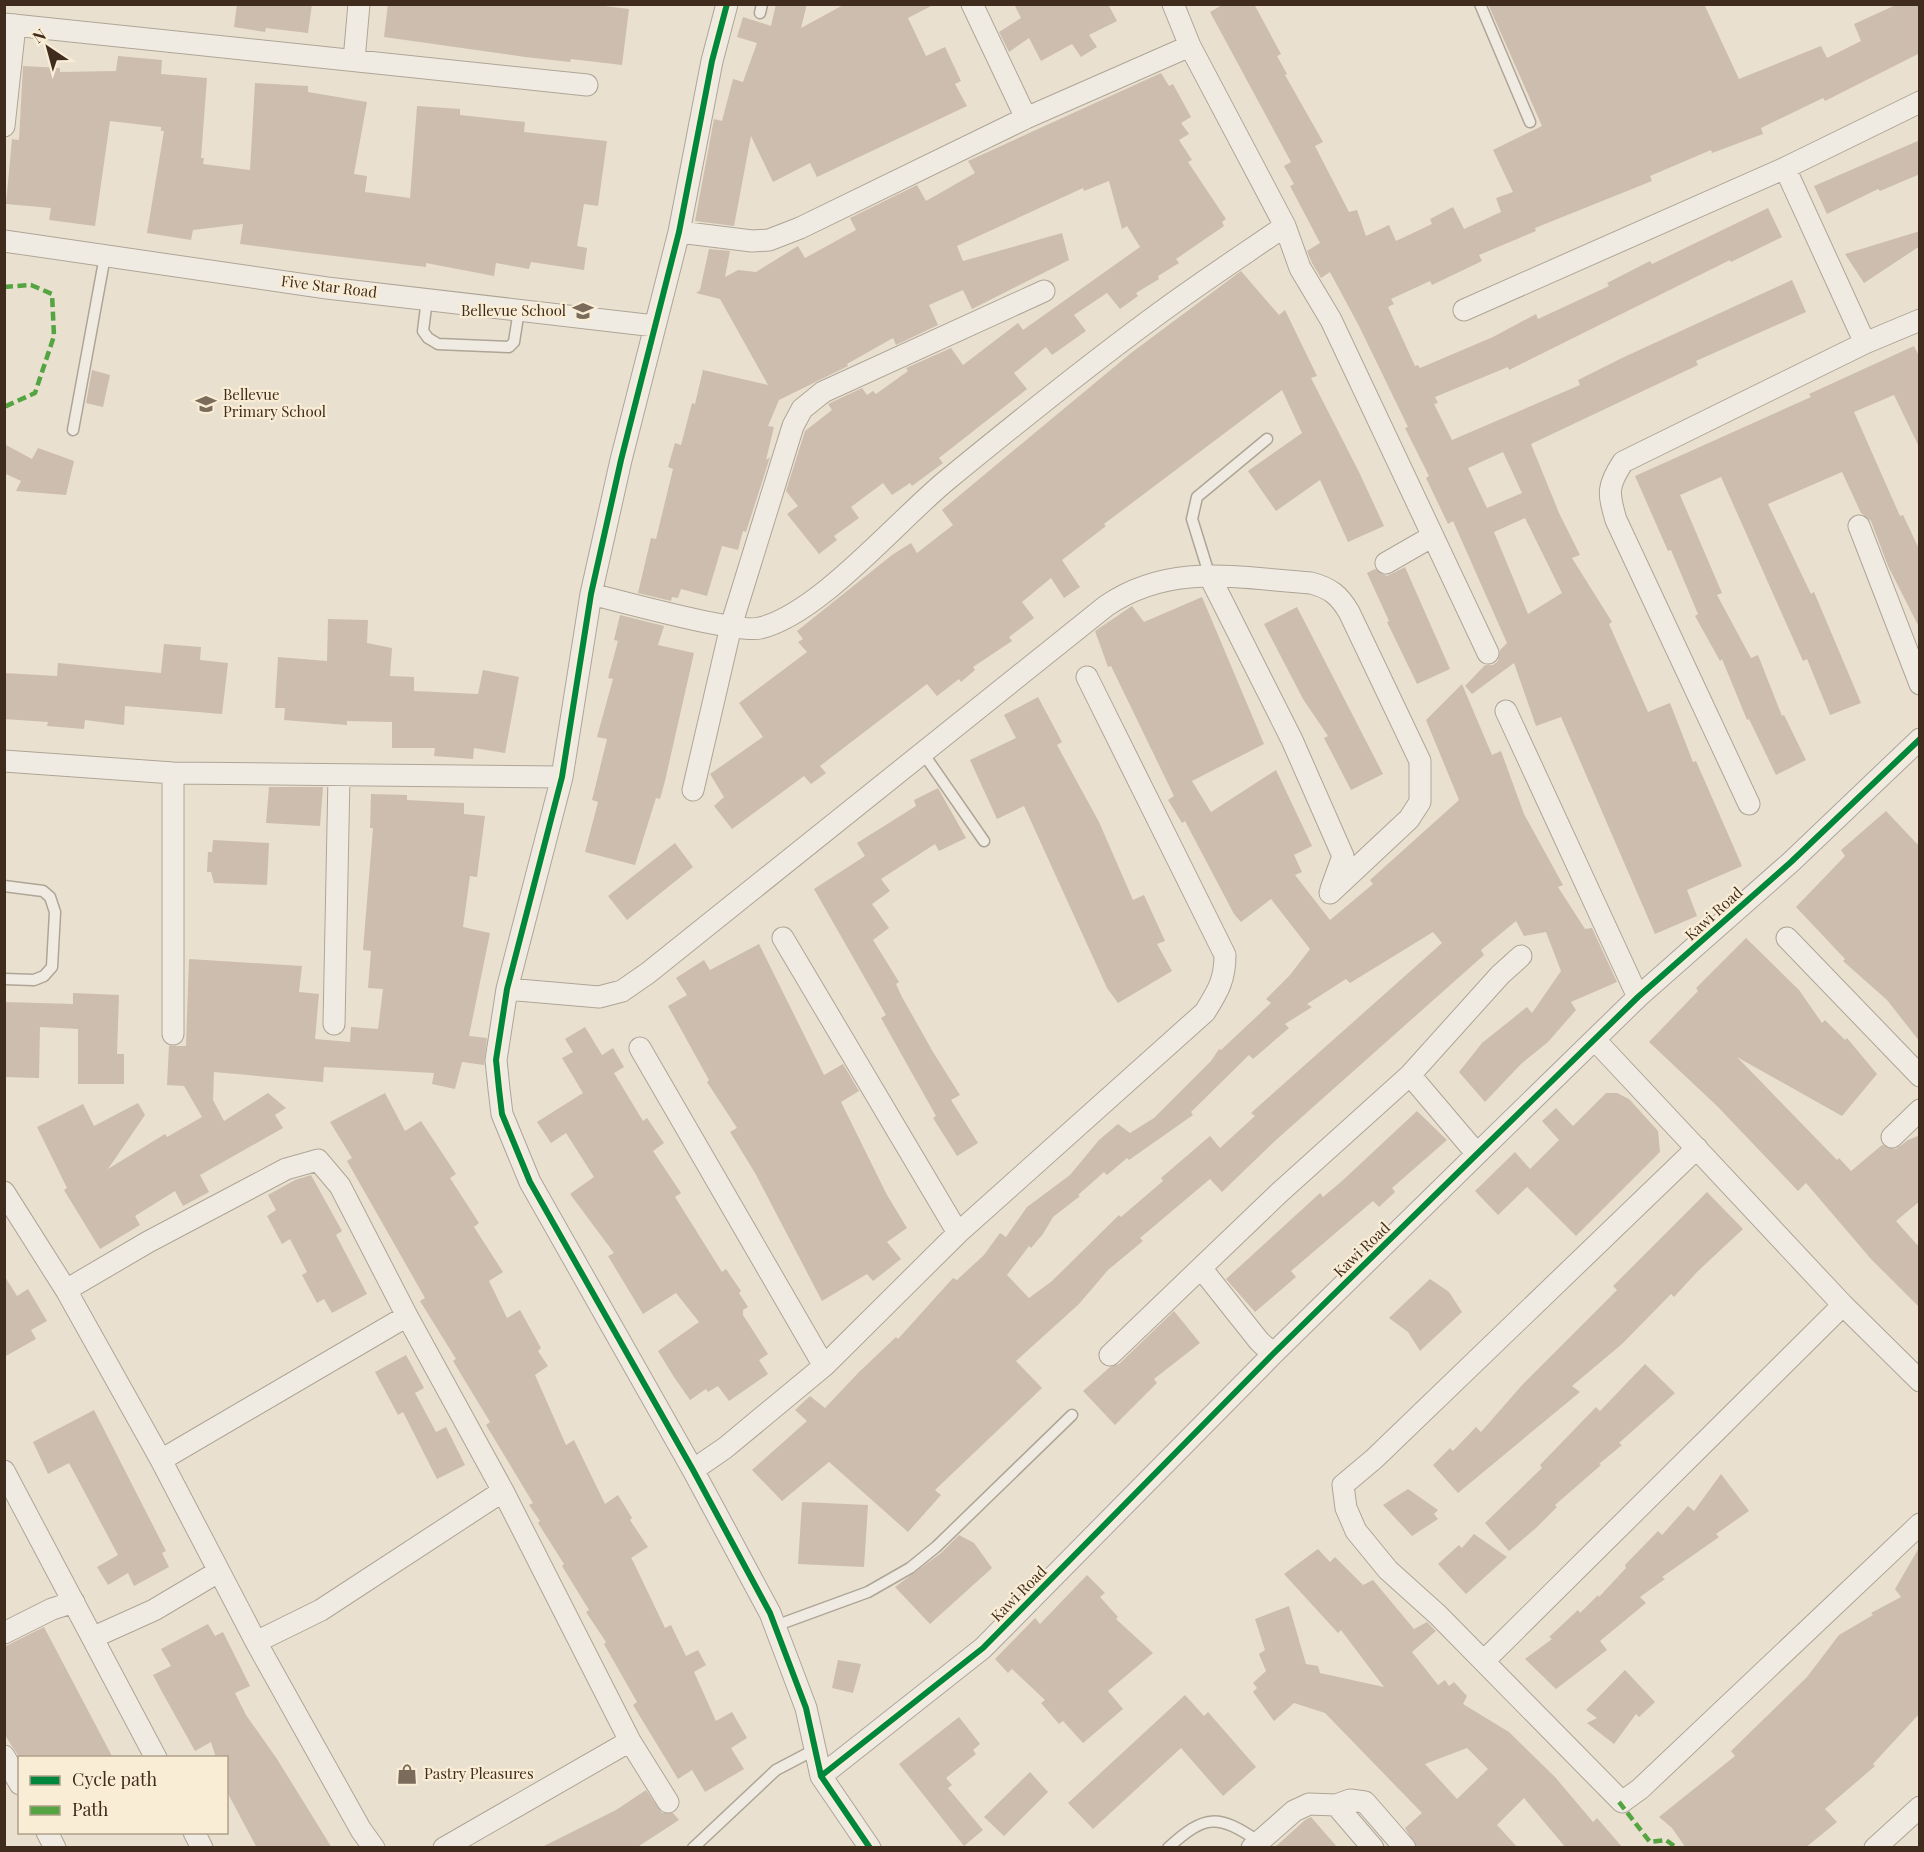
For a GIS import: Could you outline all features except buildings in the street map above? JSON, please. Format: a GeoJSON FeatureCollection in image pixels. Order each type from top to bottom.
{"type":"FeatureCollection","features":[{"type":"Feature","properties":{"kind":"street"},"geometry":{"type":"LineString","coordinates":[[354,60],[359,4]]}},
{"type":"Feature","properties":{"kind":"street"},"geometry":{"type":"LineString","coordinates":[[727,4],[712,61],[679,232],[621,460],[591,594],[562,777],[507,989],[496,1060],[502,1114],[530,1182],[693,1470],[775,1626],[806,1708],[820,1776],[870,1848]]}},
{"type":"Feature","properties":{"kind":"street"},"geometry":{"type":"LineString","coordinates":[[972,4],[1026,118]]}},
{"type":"Feature","properties":{"kind":"street"},"geometry":{"type":"LineString","coordinates":[[1173,4],[1190,46],[1285,226],[1300,268],[1331,320],[1488,653]]}},
{"type":"Feature","properties":{"kind":"street"},"geometry":{"type":"LineString","coordinates":[[4,126],[10,25],[587,85]]}},
{"type":"Feature","properties":{"kind":"street"},"geometry":{"type":"LineString","coordinates":[[679,232],[752,241],[769,240],[800,228],[1026,118],[1190,46]]}},
{"type":"Feature","properties":{"kind":"street"},"geometry":{"type":"LineString","coordinates":[[1464,310],[1785,168],[1920,102]]}},
{"type":"Feature","properties":{"kind":"street"},"geometry":{"type":"LineString","coordinates":[[1785,168],[1865,343]]}},
{"type":"Feature","properties":{"kind":"street"},"geometry":{"type":"LineString","coordinates":[[591,594],[731,626],[757,629],[786,620],[814,600],[916,506],[1014,425],[1150,319],[1285,226]]}},
{"type":"Feature","properties":{"kind":"street","name":"Five Star Road"},"geometry":{"type":"LineString","coordinates":[[4,241],[327,288],[655,326]]}},
{"type":"Feature","properties":{"kind":"street"},"geometry":{"type":"LineString","coordinates":[[693,790],[731,626],[793,426],[802,409],[823,392],[1044,291]]}},
{"type":"Feature","properties":{"kind":"street"},"geometry":{"type":"LineString","coordinates":[[1749,804],[1616,520],[1609,494],[1613,477],[1623,462],[1865,343],[1920,320]]}},
{"type":"Feature","properties":{"kind":"street"},"geometry":{"type":"LineString","coordinates":[[1858,526],[1920,684]]}},
{"type":"Feature","properties":{"kind":"street"},"geometry":{"type":"LineString","coordinates":[[1386,563],[1433,536]]}},
{"type":"Feature","properties":{"kind":"street"},"geometry":{"type":"LineString","coordinates":[[507,989],[599,997],[622,991],[648,974],[1121,597],[1131,590],[1183,576],[1210,577],[1311,583],[1328,587],[1341,598],[1420,760],[1420,802],[1409,819],[1330,893],[1343,856],[1292,740],[1210,577]]}},
{"type":"Feature","properties":{"kind":"street"},"geometry":{"type":"LineString","coordinates":[[693,1470],[725,1448],[824,1366],[958,1233],[1204,1012],[1225,975],[1225,955],[1215,932],[1087,676]]}},
{"type":"Feature","properties":{"kind":"street"},"geometry":{"type":"LineString","coordinates":[[1506,711],[1638,997]]}},
{"type":"Feature","properties":{"kind":"street","name":"Kawi Road"},"geometry":{"type":"LineString","coordinates":[[820,1776],[983,1648],[1273,1354],[1638,997],[1791,862],[1920,739]]}},
{"type":"Feature","properties":{"kind":"street"},"geometry":{"type":"LineString","coordinates":[[4,761],[173,773],[562,777]]}},
{"type":"Feature","properties":{"kind":"street"},"geometry":{"type":"LineString","coordinates":[[173,773],[173,1034]]}},
{"type":"Feature","properties":{"kind":"street"},"geometry":{"type":"LineString","coordinates":[[334,1024],[339,776]]}},
{"type":"Feature","properties":{"kind":"street"},"geometry":{"type":"LineString","coordinates":[[783,938],[958,1233]]}},
{"type":"Feature","properties":{"kind":"street"},"geometry":{"type":"LineString","coordinates":[[1787,938],[1920,1076]]}},
{"type":"Feature","properties":{"kind":"street"},"geometry":{"type":"LineString","coordinates":[[1110,1355],[1279,1193],[1410,1075],[1500,975],[1521,956]]}},
{"type":"Feature","properties":{"kind":"street"},"geometry":{"type":"LineString","coordinates":[[1595,1040],[1843,1305],[1920,1382]]}},
{"type":"Feature","properties":{"kind":"street"},"geometry":{"type":"LineString","coordinates":[[640,1048],[824,1366]]}},
{"type":"Feature","properties":{"kind":"street"},"geometry":{"type":"LineString","coordinates":[[1410,1075],[1477,1154]]}},
{"type":"Feature","properties":{"kind":"street"},"geometry":{"type":"LineString","coordinates":[[1892,1137],[1920,1110]]}},
{"type":"Feature","properties":{"kind":"street"},"geometry":{"type":"LineString","coordinates":[[1697,1148],[1374,1460],[1343,1485],[1346,1508],[1356,1531],[1388,1570],[1438,1615],[1622,1802],[1649,1781],[1920,1524]]}},
{"type":"Feature","properties":{"kind":"street"},"geometry":{"type":"LineString","coordinates":[[66,1290],[148,1242],[286,1168],[318,1160],[340,1186],[407,1316],[503,1491],[630,1741],[668,1802]]}},
{"type":"Feature","properties":{"kind":"street"},"geometry":{"type":"LineString","coordinates":[[4,1192],[66,1290],[161,1461],[256,1642],[361,1830],[374,1848]]}},
{"type":"Feature","properties":{"kind":"street"},"geometry":{"type":"LineString","coordinates":[[1201,1268],[1259,1341],[1273,1354]]}},
{"type":"Feature","properties":{"kind":"street"},"geometry":{"type":"LineString","coordinates":[[1484,1661],[1843,1305]]}},
{"type":"Feature","properties":{"kind":"street"},"geometry":{"type":"LineString","coordinates":[[161,1461],[407,1316]]}},
{"type":"Feature","properties":{"kind":"street"},"geometry":{"type":"LineString","coordinates":[[4,1471],[94,1637],[155,1756]]}},
{"type":"Feature","properties":{"kind":"street"},"geometry":{"type":"LineString","coordinates":[[256,1642],[321,1610],[503,1491]]}},
{"type":"Feature","properties":{"kind":"street"},"geometry":{"type":"LineString","coordinates":[[94,1637],[154,1610],[218,1572]]}},
{"type":"Feature","properties":{"kind":"street"},"geometry":{"type":"LineString","coordinates":[[4,1633],[52,1609],[74,1602]]}},
{"type":"Feature","properties":{"kind":"street"},"geometry":{"type":"LineString","coordinates":[[444,1848],[630,1741]]}},
{"type":"Feature","properties":{"kind":"street"},"geometry":{"type":"LineString","coordinates":[[4,1756],[18,1780]]}},
{"type":"Feature","properties":{"kind":"street"},"geometry":{"type":"LineString","coordinates":[[4,1797],[18,1790]]}},
{"type":"Feature","properties":{"kind":"street"},"geometry":{"type":"LineString","coordinates":[[1255,1845],[1294,1811],[1309,1804],[1336,1805],[1350,1800],[1365,1803],[1405,1848]]}},
{"type":"Feature","properties":{"kind":"street"},"geometry":{"type":"LineString","coordinates":[[1336,1805],[1373,1848]]}},
{"type":"Feature","properties":{"kind":"street"},"geometry":{"type":"LineString","coordinates":[[1887,1844],[1920,1806]]}},
{"type":"Feature","properties":{"kind":"street"},"geometry":{"type":"LineString","coordinates":[[48,1834],[56,1848]]}},
{"type":"Feature","properties":{"kind":"street"},"geometry":{"type":"LineString","coordinates":[[195,1834],[202,1848]]}},
{"type":"Feature","properties":{"kind":"lane"},"geometry":{"type":"LineString","coordinates":[[1479,4],[1530,122]]}},
{"type":"Feature","properties":{"kind":"lane"},"geometry":{"type":"LineString","coordinates":[[73,430],[105,256]]}},
{"type":"Feature","properties":{"kind":"lane"},"geometry":{"type":"LineString","coordinates":[[427,299],[423,331],[428,338],[438,344],[509,347],[514,342],[519,310]]}},
{"type":"Feature","properties":{"kind":"lane"},"geometry":{"type":"LineString","coordinates":[[1210,577],[1192,519],[1197,496],[1267,440]]}},
{"type":"Feature","properties":{"kind":"lane"},"geometry":{"type":"LineString","coordinates":[[923,753],[984,841]]}},
{"type":"Feature","properties":{"kind":"lane"},"geometry":{"type":"LineString","coordinates":[[4,886],[43,891],[50,897],[55,912],[52,967],[44,976],[34,980],[4,979]]}},
{"type":"Feature","properties":{"kind":"lane"},"geometry":{"type":"LineString","coordinates":[[775,1626],[868,1592],[910,1568],[936,1547],[1072,1415]]}},
{"type":"Feature","properties":{"kind":"lane"},"geometry":{"type":"LineString","coordinates":[[693,1848],[776,1770],[816,1749]]}},
{"type":"Feature","properties":{"kind":"lane"},"geometry":{"type":"LineString","coordinates":[[1168,1848],[1187,1830],[1203,1823],[1221,1821],[1234,1825],[1255,1845]]}},
{"type":"Feature","properties":{"kind":"marked path"},"geometry":{"type":"LineString","coordinates":[[4,287],[31,285],[52,294],[54,336],[35,393],[4,407]]}},
{"type":"Feature","properties":{"kind":"marked path"},"geometry":{"type":"LineString","coordinates":[[1619,1802],[1650,1842],[1666,1840],[1677,1848]]}},
{"type":"Feature","properties":{"kind":"cycle path"},"geometry":{"type":"LineString","coordinates":[[727,4],[712,61],[679,232],[621,460],[591,594],[562,777],[507,989],[496,1060],[502,1114],[530,1182],[693,1470],[770,1613],[806,1708],[821,1776],[870,1848]]}},
{"type":"Feature","properties":{"kind":"cycle path"},"geometry":{"type":"LineString","coordinates":[[821,1776],[983,1648],[1273,1354],[1638,997],[1791,862],[1920,739]]}},
{"type":"Feature","properties":{"kind":"place","name":"Bellevue School"},"geometry":{"type":"Point","coordinates":[583,311]}},
{"type":"Feature","properties":{"kind":"place","name":"Bellevue Primary School"},"geometry":{"type":"Point","coordinates":[206,404]}},
{"type":"Feature","properties":{"kind":"place","name":"Pastry Pleasures"},"geometry":{"type":"Point","coordinates":[407,1774]}}]}
